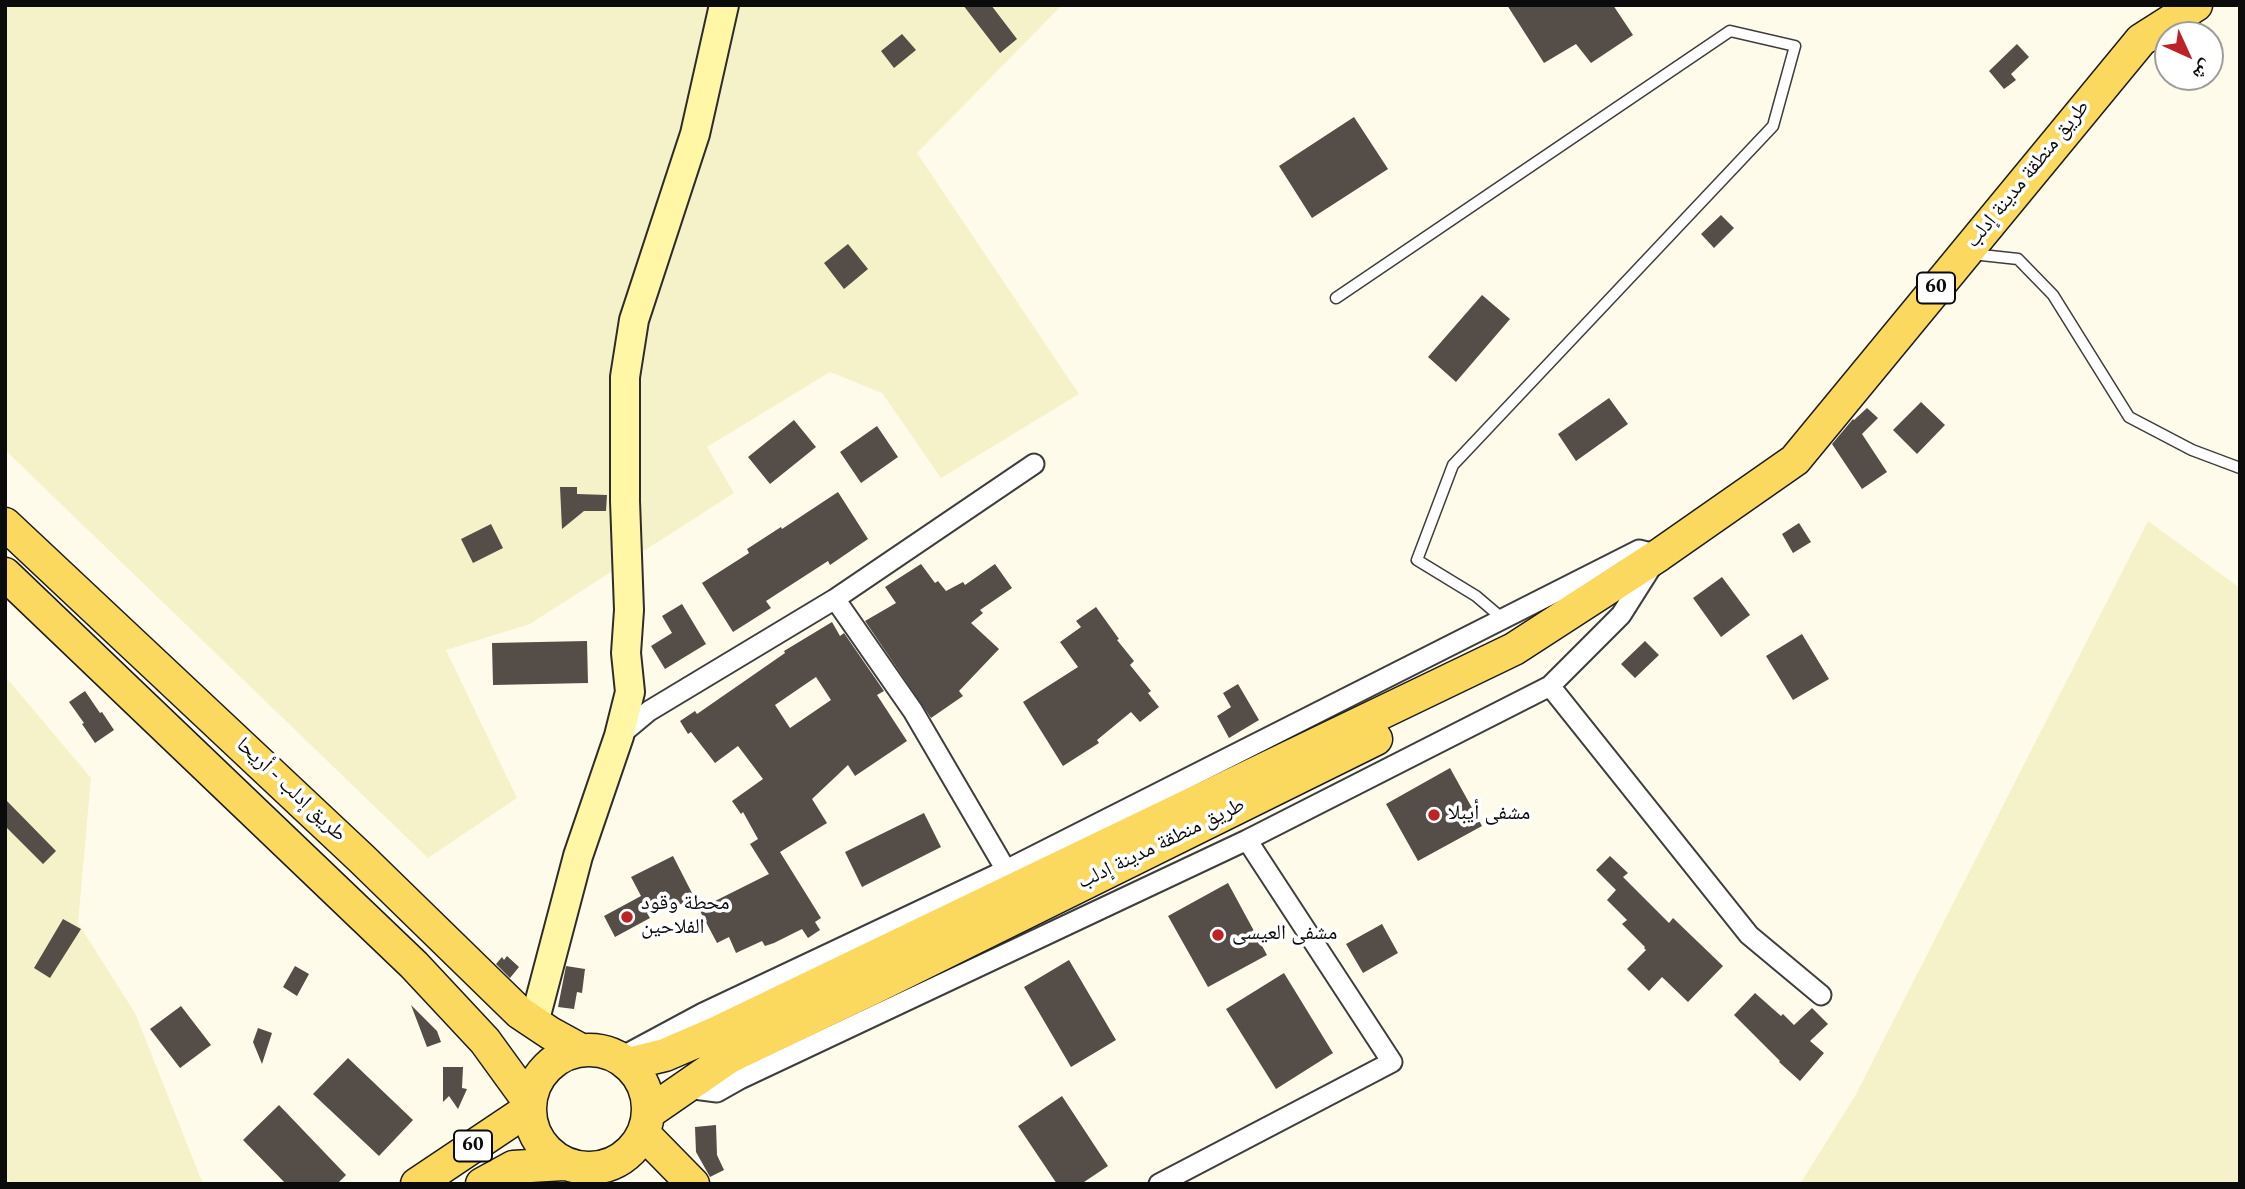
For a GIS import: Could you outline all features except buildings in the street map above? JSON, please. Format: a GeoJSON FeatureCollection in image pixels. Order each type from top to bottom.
{"type":"FeatureCollection","features":[{"type":"Feature","properties":{"kind":"main road","name":"طريق منطقة مدينة إدلب"},"geometry":{"type":"LineString","coordinates":[[623,1061],[665,1055],[716,1033],[1514,649],[1660,555],[1795,460],[2141,40],[2196,5]]}},
{"type":"Feature","properties":{"kind":"main road","name":"طريق إدلب - أريحا"},"geometry":{"type":"LineString","coordinates":[[5,524],[362,859],[520,1013],[581,1050]]}},
{"type":"Feature","properties":{"kind":"main road","name":"طريق منطقة مدينة إدلب"},"geometry":{"type":"LineString","coordinates":[[646,1123],[686,1088],[729,1057],[1543,657],[1660,555]]}},
{"type":"Feature","properties":{"kind":"main road","name":"طريق إدلب - أريحا"},"geometry":{"type":"LineString","coordinates":[[5,574],[414,965],[485,1041],[529,1106]]}},
{"type":"Feature","properties":{"kind":"main road"},"geometry":{"type":"LineString","coordinates":[[581,1050],[601,1051],[623,1061],[635,1072],[646,1091],[646,1123],[631,1151],[604,1167],[586,1172],[546,1151],[533,1131],[529,1106],[542,1072],[560,1058],[581,1050]]}},
{"type":"Feature","properties":{"kind":"main road","name":"60"},"geometry":{"type":"LineString","coordinates":[[416,1184],[529,1106]]}},
{"type":"Feature","properties":{"kind":"main road"},"geometry":{"type":"LineString","coordinates":[[646,1123],[693,1184]]}},
{"type":"Feature","properties":{"kind":"main road","name":"60"},"geometry":{"type":"LineString","coordinates":[[482,1184],[513,1167],[586,1172]]}},
{"type":"Feature","properties":{"kind":"street"},"geometry":{"type":"LineString","coordinates":[[534,1023],[578,856],[619,736],[630,692],[626,653],[629,610],[625,500],[625,377],[634,320],[695,134],[724,5]]}},
{"type":"Feature","properties":{"kind":"street"},"geometry":{"type":"LineString","coordinates":[[619,736],[649,711],[835,599],[1034,464]]}},
{"type":"Feature","properties":{"kind":"street"},"geometry":{"type":"LineString","coordinates":[[623,1061],[703,1013],[1006,870],[1639,550],[1660,555],[1621,615],[1550,686],[1247,840],[717,1092],[686,1088]]}},
{"type":"Feature","properties":{"kind":"street"},"geometry":{"type":"LineString","coordinates":[[835,599],[913,711],[1006,870]]}},
{"type":"Feature","properties":{"kind":"street"},"geometry":{"type":"LineString","coordinates":[[1550,686],[1749,935],[1821,995]]}},
{"type":"Feature","properties":{"kind":"street"},"geometry":{"type":"LineString","coordinates":[[1159,1184],[1392,1062],[1247,840]]}},
{"type":"Feature","properties":{"kind":"lane"},"geometry":{"type":"LineString","coordinates":[[1336,298],[1730,31],[1795,46],[1773,126],[1453,465],[1417,560],[1476,596],[1503,619]]}},
{"type":"Feature","properties":{"kind":"lane"},"geometry":{"type":"LineString","coordinates":[[1965,253],[2018,259],[2053,295],[2129,417],[2192,450],[2240,468]]}},
{"type":"Feature","properties":{"kind":"shaded area"},"geometry":{"type":"Polygon","coordinates":[[[5,5],[1062,5],[917,153],[1079,394],[941,478],[882,393],[830,372],[707,447],[734,493],[530,624],[446,650],[517,798],[428,858],[5,450],[5,5]]]}},
{"type":"Feature","properties":{"kind":"shaded area"},"geometry":{"type":"Polygon","coordinates":[[[2148,521],[2240,588],[2240,1184],[1800,1184],[1855,1096],[2148,521]]]}},
{"type":"Feature","properties":{"kind":"shaded area"},"geometry":{"type":"Polygon","coordinates":[[[5,676],[91,778],[78,923],[135,1013],[203,1184],[11,1184],[5,1174],[5,676]]]}},
{"type":"Feature","properties":{"kind":"place","name":"مشفى أيبلا"},"geometry":{"type":"Point","coordinates":[1434,815]}},
{"type":"Feature","properties":{"kind":"place","name":"محطة وقود الفلاحين"},"geometry":{"type":"Point","coordinates":[627,917]}},
{"type":"Feature","properties":{"kind":"place","name":"مشفى العيسى"},"geometry":{"type":"Point","coordinates":[1218,935]}}]}
